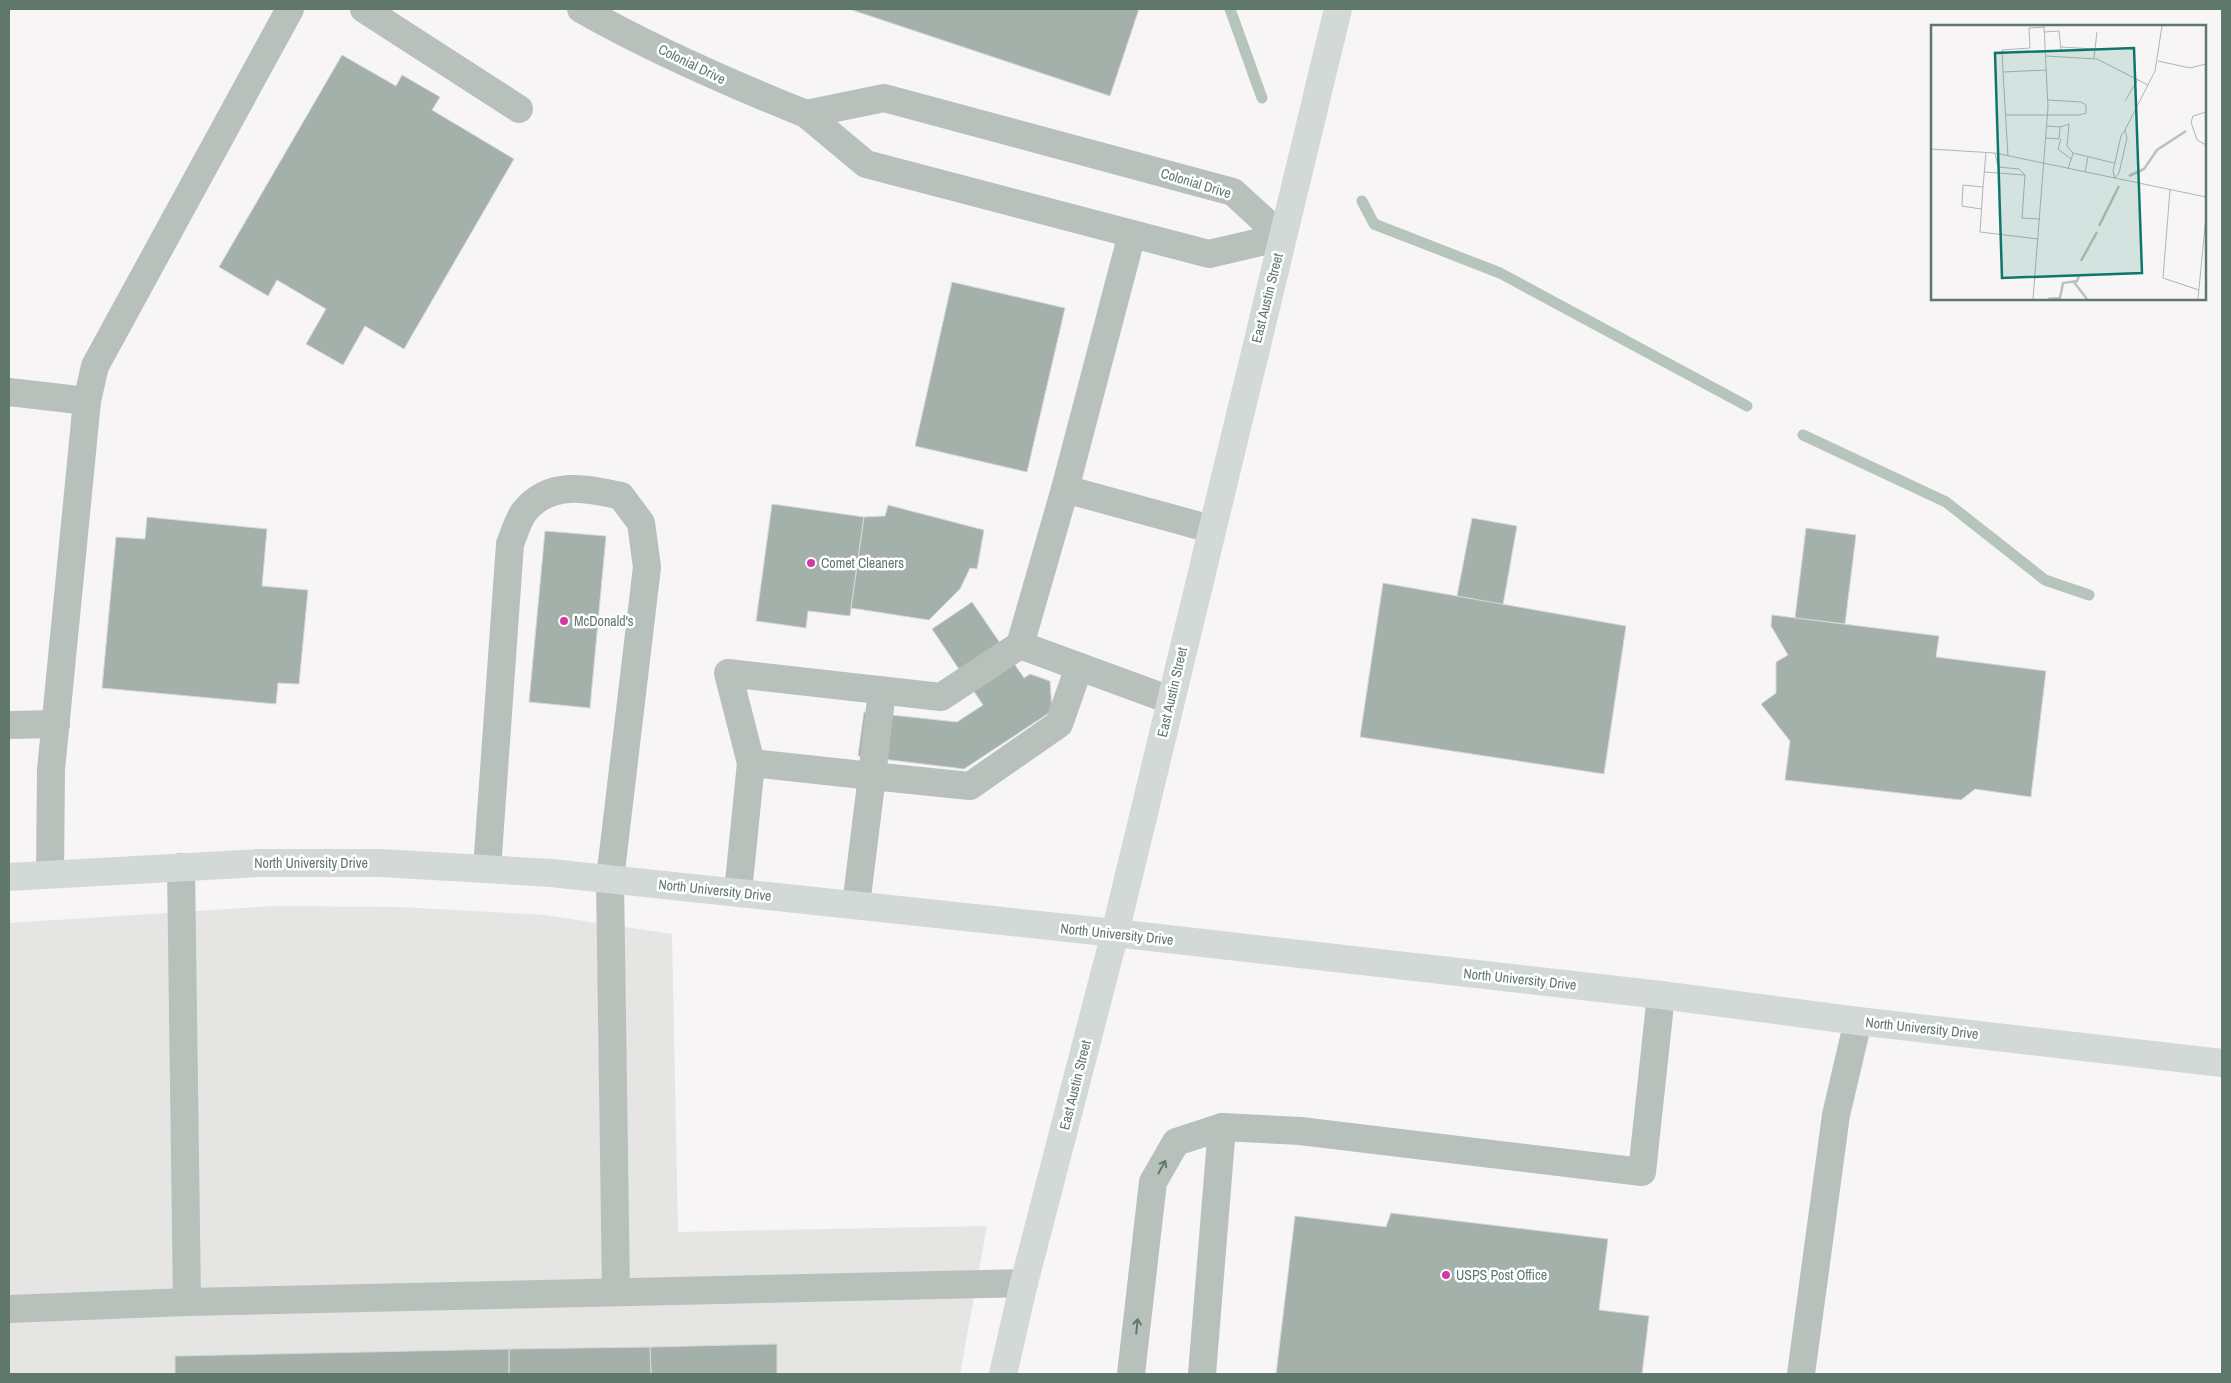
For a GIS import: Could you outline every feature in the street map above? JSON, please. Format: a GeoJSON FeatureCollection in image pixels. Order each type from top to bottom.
{"type":"FeatureCollection","features":[{"type":"Feature","properties":{"kind":"main road","name":"East Austin Street"},"geometry":{"type":"LineString","coordinates":[[1004,1374],[1024,1283],[1115,933],[1338,9]]}},
{"type":"Feature","properties":{"kind":"main road","name":"North University Drive"},"geometry":{"type":"LineString","coordinates":[[9,877],[259,862],[323,862],[399,864],[610,880],[1115,933],[1661,995],[1858,1021],[2222,1063]]}},
{"type":"Feature","properties":{"kind":"street"},"geometry":{"type":"LineString","coordinates":[[50,874],[51,770],[87,401],[95,366],[290,9]]}},
{"type":"Feature","properties":{"kind":"street"},"geometry":{"type":"LineString","coordinates":[[364,9],[519,109]]}},
{"type":"Feature","properties":{"kind":"street","name":"Colonial Drive"},"geometry":{"type":"LineString","coordinates":[[581,9],[717,77],[806,114],[866,164],[1209,254],[1282,237]]}},
{"type":"Feature","properties":{"kind":"street","name":"Colonial Drive"},"geometry":{"type":"LineString","coordinates":[[806,114],[884,98],[1233,192],[1282,237]]}},
{"type":"Feature","properties":{"kind":"street"},"geometry":{"type":"LineString","coordinates":[[738,892],[751,763],[728,674],[942,698],[1020,645],[1065,489],[1132,234]]}},
{"type":"Feature","properties":{"kind":"street"},"geometry":{"type":"LineString","coordinates":[[9,392],[87,401]]}},
{"type":"Feature","properties":{"kind":"street"},"geometry":{"type":"LineString","coordinates":[[487,870],[510,544],[524,512],[546,493],[584,488],[621,496],[641,523],[647,567],[610,880],[616,1292]]}},
{"type":"Feature","properties":{"kind":"street"},"geometry":{"type":"LineString","coordinates":[[1065,489],[1211,529]]}},
{"type":"Feature","properties":{"kind":"street"},"geometry":{"type":"LineString","coordinates":[[1020,645],[1170,700]]}},
{"type":"Feature","properties":{"kind":"street"},"geometry":{"type":"LineString","coordinates":[[751,763],[970,786],[1058,724],[1079,667]]}},
{"type":"Feature","properties":{"kind":"street"},"geometry":{"type":"LineString","coordinates":[[856,905],[882,691]]}},
{"type":"Feature","properties":{"kind":"street"},"geometry":{"type":"LineString","coordinates":[[9,725],[56,724]]}},
{"type":"Feature","properties":{"kind":"street"},"geometry":{"type":"LineString","coordinates":[[181,867],[187,1302]]}},
{"type":"Feature","properties":{"kind":"street"},"geometry":{"type":"LineString","coordinates":[[1131,1374],[1153,1182],[1176,1142],[1222,1127],[1300,1131],[1642,1172],[1661,995]]}},
{"type":"Feature","properties":{"kind":"street"},"geometry":{"type":"LineString","coordinates":[[1801,1374],[1836,1115],[1858,1021]]}},
{"type":"Feature","properties":{"kind":"street"},"geometry":{"type":"LineString","coordinates":[[1202,1374],[1222,1127]]}},
{"type":"Feature","properties":{"kind":"street"},"geometry":{"type":"LineString","coordinates":[[9,1309],[187,1302],[1024,1283]]}},
{"type":"Feature","properties":{"kind":"shaded area"},"geometry":{"type":"Polygon","coordinates":[[[274,906],[399,907],[544,915],[672,934],[678,1232],[987,1226],[960,1374],[9,1374],[9,923],[274,906]]]}},
{"type":"Feature","properties":{"kind":"building"},"geometry":{"type":"Polygon","coordinates":[[[849,9],[1139,9],[1110,96],[849,9]]]}},
{"type":"Feature","properties":{"kind":"building"},"geometry":{"type":"Polygon","coordinates":[[[342,55],[396,86],[402,75],[440,97],[432,110],[514,159],[404,349],[365,326],[343,365],[306,344],[326,309],[277,280],[268,296],[219,267],[342,55]]]}},
{"type":"Feature","properties":{"kind":"building"},"geometry":{"type":"Polygon","coordinates":[[[952,282],[1065,308],[1027,472],[915,446],[952,282]]]}},
{"type":"Feature","properties":{"kind":"building","name":"Comet Cleaners"},"geometry":{"type":"Polygon","coordinates":[[[772,504],[864,517],[850,616],[808,611],[806,628],[756,621],[772,504]]]}},
{"type":"Feature","properties":{"kind":"building"},"geometry":{"type":"Polygon","coordinates":[[[888,505],[984,530],[977,569],[970,568],[960,589],[929,620],[851,608],[864,517],[885,516],[888,505]]]}},
{"type":"Feature","properties":{"kind":"building"},"geometry":{"type":"Polygon","coordinates":[[[147,517],[267,529],[262,586],[308,590],[299,684],[278,683],[276,704],[102,688],[116,537],[145,539],[147,517]]]}},
{"type":"Feature","properties":{"kind":"building"},"geometry":{"type":"Polygon","coordinates":[[[1472,518],[1517,526],[1503,605],[1457,596],[1472,518]]]}},
{"type":"Feature","properties":{"kind":"building"},"geometry":{"type":"Polygon","coordinates":[[[1806,528],[1856,535],[1845,624],[1795,618],[1806,528]]]}},
{"type":"Feature","properties":{"kind":"building"},"geometry":{"type":"Polygon","coordinates":[[[545,531],[606,536],[590,708],[529,702],[545,531]]]}},
{"type":"Feature","properties":{"kind":"building"},"geometry":{"type":"Polygon","coordinates":[[[1383,583],[1626,626],[1604,774],[1360,737],[1383,583]]]}},
{"type":"Feature","properties":{"kind":"building"},"geometry":{"type":"Polygon","coordinates":[[[972,602],[1024,678],[1030,674],[1050,681],[1052,711],[964,769],[858,756],[864,712],[957,722],[983,705],[932,629],[972,602]]]}},
{"type":"Feature","properties":{"kind":"building"},"geometry":{"type":"Polygon","coordinates":[[[1772,615],[1939,636],[1936,657],[2046,671],[2031,797],[1975,789],[1961,800],[1785,780],[1790,741],[1761,704],[1776,693],[1776,662],[1788,655],[1771,626],[1772,615]]]}},
{"type":"Feature","properties":{"kind":"building","name":"USPS Post Office"},"geometry":{"type":"Polygon","coordinates":[[[1391,1213],[1608,1239],[1599,1310],[1649,1316],[1642,1374],[1276,1374],[1295,1216],[1386,1227],[1391,1213]]]}},
{"type":"Feature","properties":{"kind":"building"},"geometry":{"type":"Polygon","coordinates":[[[777,1344],[777,1374],[651,1374],[650,1347],[777,1344]]]}},
{"type":"Feature","properties":{"kind":"building"},"geometry":{"type":"Polygon","coordinates":[[[650,1347],[651,1374],[509,1374],[509,1349],[650,1347]]]}},
{"type":"Feature","properties":{"kind":"building"},"geometry":{"type":"Polygon","coordinates":[[[509,1349],[509,1374],[175,1374],[175,1356],[509,1349]]]}},
{"type":"Feature","properties":{"kind":"waterway"},"geometry":{"type":"LineString","coordinates":[[1230,9],[1262,98]]}},
{"type":"Feature","properties":{"kind":"waterway"},"geometry":{"type":"LineString","coordinates":[[1362,201],[1374,224],[1500,273],[1747,406]]}},
{"type":"Feature","properties":{"kind":"waterway"},"geometry":{"type":"LineString","coordinates":[[1803,435],[1946,502],[2045,580],[2089,595]]}},
{"type":"Feature","properties":{"kind":"place","name":"Comet Cleaners"},"geometry":{"type":"Point","coordinates":[811,563]}},
{"type":"Feature","properties":{"kind":"place","name":"McDonald's"},"geometry":{"type":"Point","coordinates":[564,621]}},
{"type":"Feature","properties":{"kind":"place","name":"USPS Post Office"},"geometry":{"type":"Point","coordinates":[1446,1275]}}]}
